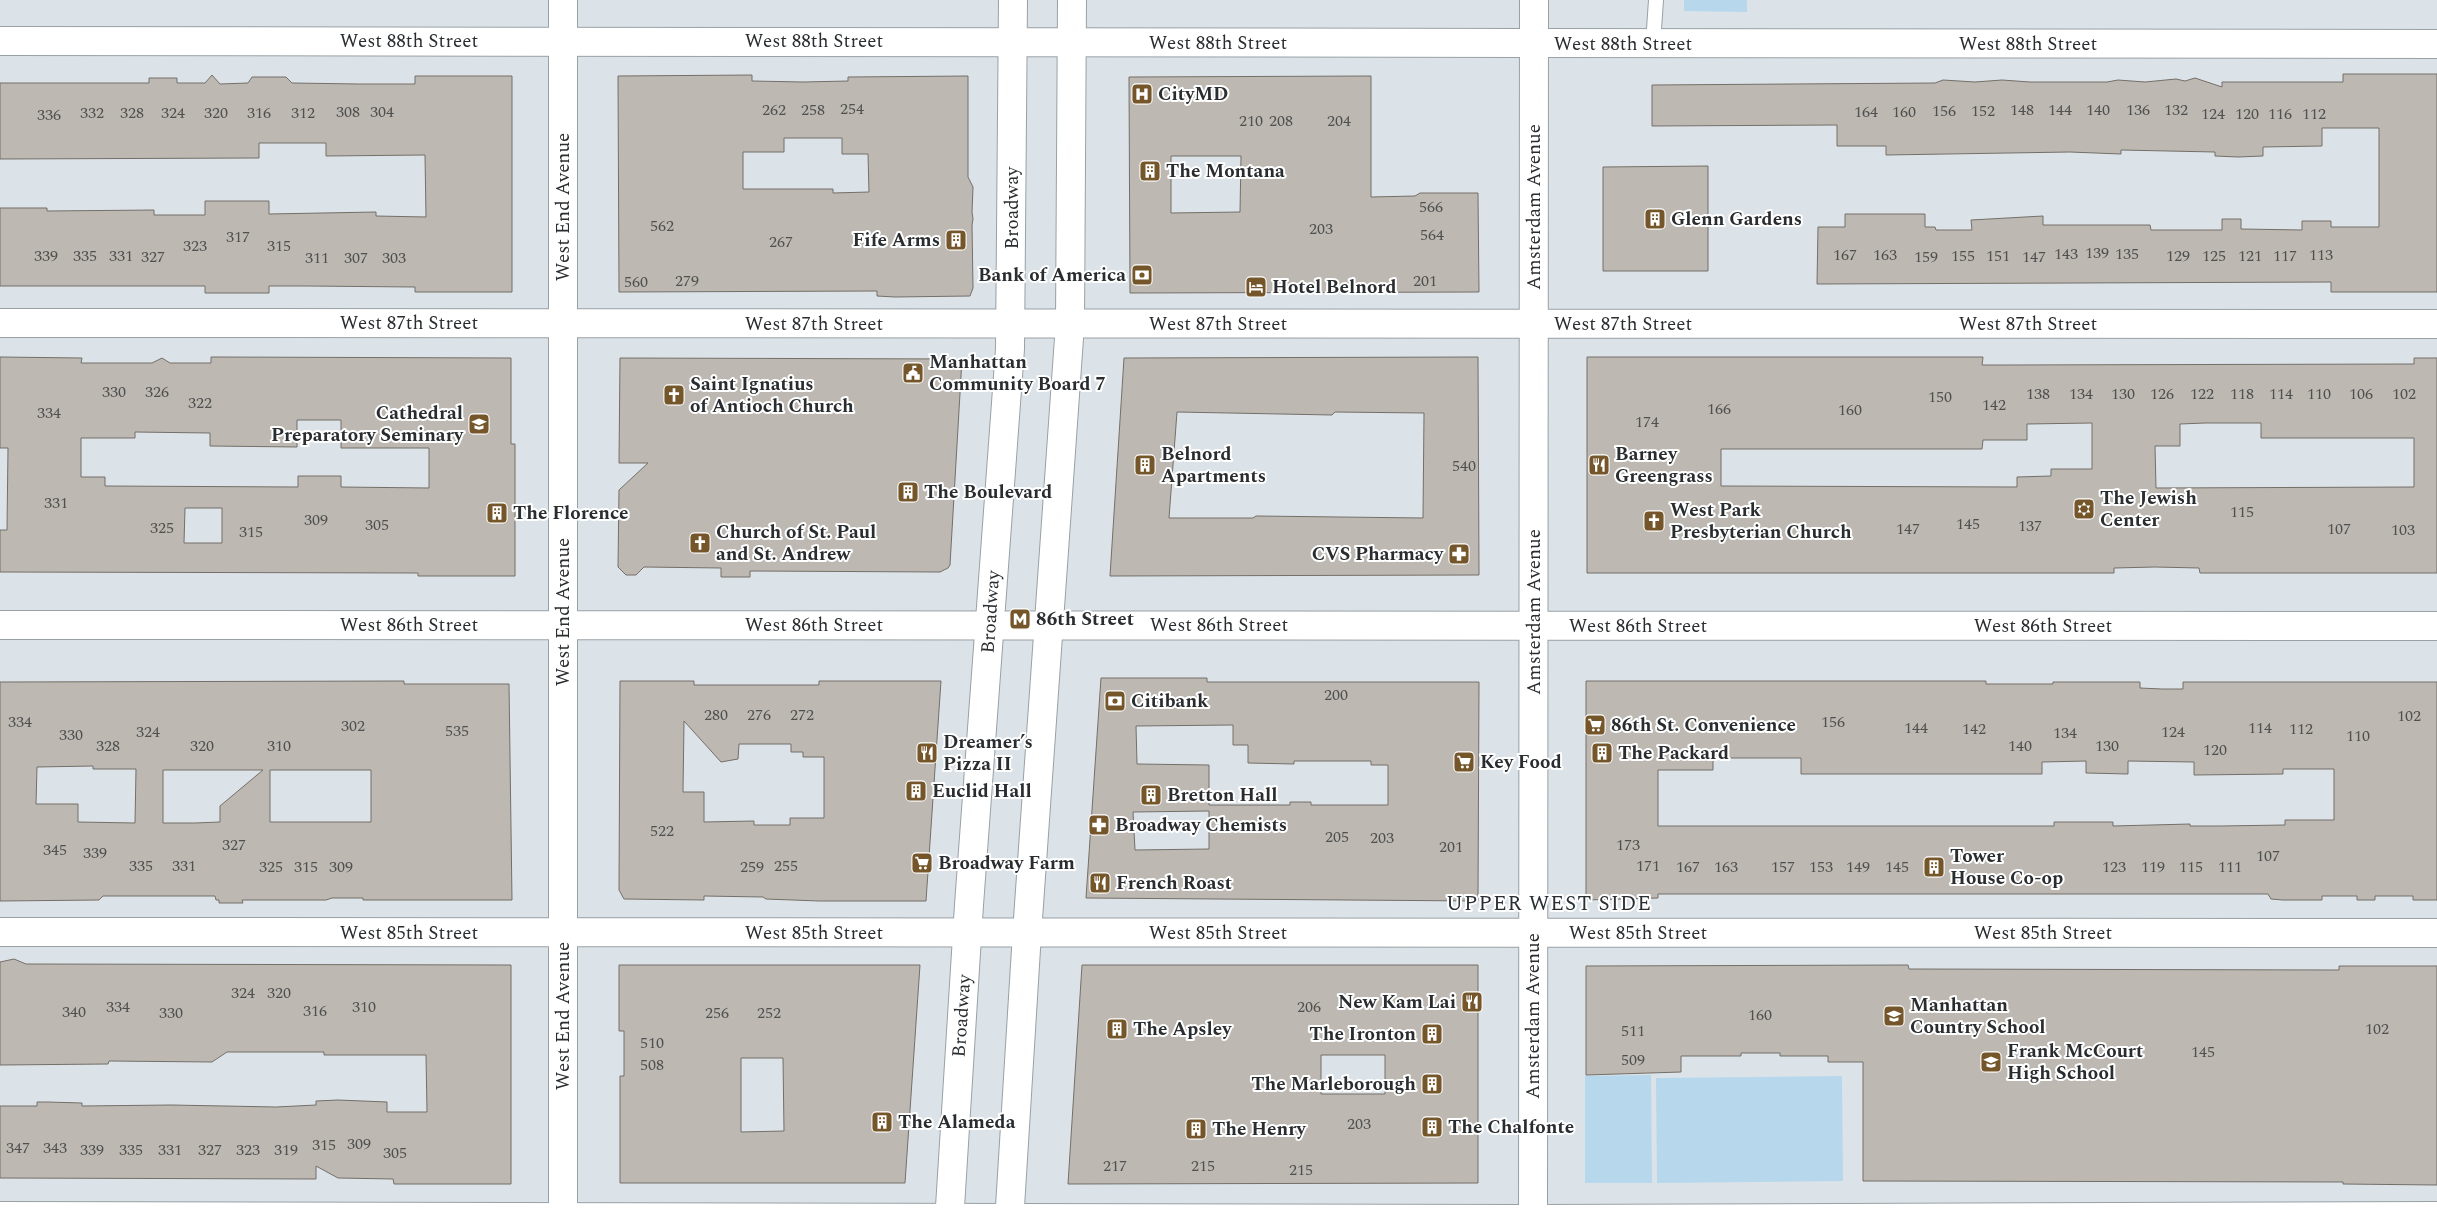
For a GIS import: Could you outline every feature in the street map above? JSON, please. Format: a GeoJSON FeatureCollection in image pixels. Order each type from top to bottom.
{"type":"FeatureCollection","features":[{"type":"Feature","properties":{"kind":"street","name":"West End Avenue"},"geometry":{"type":"LineString","coordinates":[[563,0],[563,1220]]}},
{"type":"Feature","properties":{"kind":"street","name":"Broadway"},"geometry":{"type":"LineString","coordinates":[[949,1221],[1011,324],[1013,0]]}},
{"type":"Feature","properties":{"kind":"street"},"geometry":{"type":"LineString","coordinates":[[1009,1221],[1027,933],[1070,324],[1072,0]]}},
{"type":"Feature","properties":{"kind":"street","name":"Amsterdam Avenue"},"geometry":{"type":"LineString","coordinates":[[1533,1221],[1534,0]]}},
{"type":"Feature","properties":{"kind":"street","name":"West 88th Street"},"geometry":{"type":"LineString","coordinates":[[0,41],[2437,44]]}},
{"type":"Feature","properties":{"kind":"street","name":"West 87th Street"},"geometry":{"type":"LineString","coordinates":[[0,323],[2437,324]]}},
{"type":"Feature","properties":{"kind":"street","name":"West 86th Street"},"geometry":{"type":"LineString","coordinates":[[0,625],[2437,626]]}},
{"type":"Feature","properties":{"kind":"street","name":"West 85th Street"},"geometry":{"type":"LineString","coordinates":[[0,932],[2437,933]]}},
{"type":"Feature","properties":{"kind":"street"},"geometry":{"type":"LineString","coordinates":[[0,1216],[949,1221],[1533,1221],[2437,1216]]}},
{"type":"Feature","properties":{"kind":"lane"},"geometry":{"type":"LineString","coordinates":[[1654,44],[1656,0]]}},
{"type":"Feature","properties":{"kind":"shaded area"},"geometry":{"type":"Polygon","coordinates":[[[1684,0],[1747,0],[1747,12],[1684,11],[1684,0]]]}},
{"type":"Feature","properties":{"kind":"shaded area"},"geometry":{"type":"Polygon","coordinates":[[[1651,1075],[1652,1183],[1585,1183],[1585,1076],[1651,1075]]]}},
{"type":"Feature","properties":{"kind":"shaded area"},"geometry":{"type":"Polygon","coordinates":[[[1842,1076],[1843,1181],[1657,1183],[1656,1078],[1842,1076]]]}},
{"type":"Feature","properties":{"kind":"building"},"geometry":{"type":"Polygon","coordinates":[[[2343,74],[2437,74],[2437,292],[2331,292],[2331,282],[1817,284],[1818,227],[1845,227],[1845,214],[1925,214],[1925,227],[1935,227],[1936,230],[1972,230],[1971,220],[2043,216],[2043,225],[2150,225],[2151,230],[2222,230],[2222,219],[2241,219],[2241,229],[2302,230],[2302,221],[2331,221],[2331,227],[2379,227],[2379,128],[2322,128],[2322,146],[2263,147],[2263,156],[2238,157],[2215,156],[2215,152],[2121,150],[2121,154],[2070,152],[1886,155],[1886,146],[1837,146],[1837,125],[1652,126],[1652,85],[1935,83],[1943,80],[1975,82],[2002,80],[2107,82],[2118,80],[2145,82],[2176,79],[2185,81],[2195,78],[2222,87],[2222,82],[2343,82],[2343,74]]]}},
{"type":"Feature","properties":{"kind":"building"},"geometry":{"type":"Polygon","coordinates":[[[212,75],[220,84],[248,83],[252,77],[286,77],[292,83],[415,84],[415,76],[512,76],[512,292],[415,292],[415,287],[269,286],[269,293],[205,293],[205,286],[0,286],[0,208],[47,208],[47,211],[154,210],[154,215],[205,215],[205,201],[269,201],[269,214],[376,212],[376,216],[426,217],[425,155],[326,156],[326,143],[259,143],[259,158],[0,159],[0,83],[149,83],[149,78],[177,78],[177,83],[205,83],[212,75]]]}},
{"type":"Feature","properties":{"kind":"building"},"geometry":{"type":"Polygon","coordinates":[[[752,75],[752,81],[803,82],[848,81],[848,77],[968,76],[968,177],[973,187],[973,288],[970,296],[895,297],[877,296],[877,291],[619,292],[618,76],[752,75]],[[784,138],[784,152],[743,152],[743,189],[833,189],[833,193],[869,192],[868,154],[842,154],[842,138],[784,138]]]}},
{"type":"Feature","properties":{"kind":"building"},"geometry":{"type":"Polygon","coordinates":[[[1371,76],[1371,197],[1415,196],[1420,193],[1478,193],[1479,292],[1130,293],[1129,77],[1371,76]],[[1171,156],[1171,213],[1240,212],[1241,156],[1171,156]]]}},
{"type":"Feature","properties":{"kind":"building"},"geometry":{"type":"Polygon","coordinates":[[[1708,166],[1708,271],[1603,271],[1603,167],[1708,166]]]}},
{"type":"Feature","properties":{"kind":"building"},"geometry":{"type":"Polygon","coordinates":[[[0,357],[82,358],[81,363],[152,363],[162,358],[170,363],[211,363],[211,357],[511,358],[511,444],[515,444],[515,576],[418,576],[418,573],[0,572],[0,530],[7,530],[8,448],[0,448],[0,357]],[[297,420],[297,447],[210,446],[210,433],[135,432],[135,438],[81,438],[81,477],[105,477],[105,486],[298,487],[298,476],[341,476],[341,487],[429,488],[429,448],[341,448],[341,420],[297,420]],[[185,508],[184,543],[222,543],[222,508],[185,508]]]}},
{"type":"Feature","properties":{"kind":"building","name":"Belnord Apartments"},"geometry":{"type":"Polygon","coordinates":[[[1478,357],[1479,575],[1110,576],[1124,358],[1478,357]],[[1177,412],[1169,518],[1253,518],[1256,516],[1423,518],[1424,413],[1335,412],[1332,415],[1177,412]]]}},
{"type":"Feature","properties":{"kind":"building"},"geometry":{"type":"Polygon","coordinates":[[[1587,357],[1983,357],[1982,365],[2414,364],[2414,358],[2437,358],[2437,573],[2200,573],[2199,568],[2155,567],[2114,568],[2114,573],[1587,573],[1587,357]],[[2092,423],[2027,424],[2027,440],[1983,440],[1982,449],[1721,449],[1721,486],[2017,487],[2017,477],[2051,476],[2051,469],[2092,469],[2092,423]],[[2261,423],[2180,424],[2180,446],[2155,446],[2156,488],[2414,487],[2414,438],[2261,438],[2261,423]]]}},
{"type":"Feature","properties":{"kind":"building"},"geometry":{"type":"Polygon","coordinates":[[[620,358],[962,359],[950,565],[940,572],[750,571],[750,577],[721,577],[721,568],[644,567],[636,575],[626,575],[618,567],[619,490],[648,463],[619,463],[620,358]]]}},
{"type":"Feature","properties":{"kind":"building"},"geometry":{"type":"Polygon","coordinates":[[[1101,678],[1207,678],[1207,682],[1479,682],[1478,901],[1086,898],[1101,678]],[[1233,725],[1136,726],[1137,764],[1209,765],[1209,805],[1290,805],[1290,802],[1311,802],[1311,805],[1388,805],[1388,765],[1371,765],[1371,761],[1294,761],[1294,764],[1248,763],[1248,745],[1233,745],[1233,725]],[[1209,811],[1133,812],[1135,850],[1209,849],[1209,811]]]}},
{"type":"Feature","properties":{"kind":"building"},"geometry":{"type":"Polygon","coordinates":[[[404,681],[404,684],[509,684],[512,900],[363,900],[363,898],[332,898],[326,900],[242,900],[243,903],[219,903],[215,896],[103,896],[99,900],[0,901],[0,682],[404,681]],[[93,766],[37,767],[36,804],[78,804],[78,822],[135,823],[136,769],[93,769],[93,766]],[[163,770],[163,823],[220,822],[220,806],[263,770],[163,770]],[[270,770],[270,822],[371,822],[371,770],[270,770]]]}},
{"type":"Feature","properties":{"kind":"building"},"geometry":{"type":"Polygon","coordinates":[[[620,681],[694,681],[694,685],[819,685],[819,681],[941,681],[926,901],[819,901],[766,899],[763,897],[704,896],[704,900],[624,899],[619,890],[620,681]],[[684,721],[683,792],[704,792],[704,822],[754,821],[754,825],[790,825],[790,818],[824,818],[824,757],[803,757],[803,752],[791,752],[791,744],[739,744],[738,759],[721,762],[684,721]]]}},
{"type":"Feature","properties":{"kind":"building"},"geometry":{"type":"Polygon","coordinates":[[[1586,681],[1986,681],[1986,684],[2140,682],[2140,688],[2162,689],[2183,689],[2183,682],[2437,682],[2437,900],[2413,900],[2413,896],[2375,896],[2375,900],[2357,900],[2357,896],[2322,896],[2322,900],[2283,900],[2271,899],[2268,894],[1658,894],[1658,898],[1586,900],[1586,681]],[[1713,758],[1713,770],[1658,770],[1658,826],[2054,826],[2054,822],[2113,822],[2113,826],[2190,824],[2190,826],[2220,826],[2285,825],[2285,820],[2334,820],[2334,769],[2283,769],[2283,774],[2194,775],[2194,762],[2128,761],[2128,774],[2086,773],[2086,761],[2042,762],[2042,774],[1801,774],[1801,758],[1713,758]]]}},
{"type":"Feature","properties":{"kind":"building"},"geometry":{"type":"Polygon","coordinates":[[[14,959],[26,964],[511,965],[511,1184],[394,1184],[393,1179],[338,1178],[316,1166],[316,1179],[0,1178],[0,1106],[37,1106],[37,1102],[47,1102],[82,1103],[82,1106],[276,1107],[316,1105],[316,1101],[338,1100],[387,1102],[387,1112],[427,1112],[426,1055],[324,1055],[324,1052],[227,1052],[212,1062],[109,1061],[108,1064],[0,1065],[0,962],[14,959]]]}},
{"type":"Feature","properties":{"kind":"building"},"geometry":{"type":"Polygon","coordinates":[[[619,965],[920,965],[905,1183],[620,1183],[620,1076],[624,1076],[624,1031],[619,1031],[619,965]],[[741,1058],[741,1132],[784,1131],[783,1058],[741,1058]]]}},
{"type":"Feature","properties":{"kind":"building"},"geometry":{"type":"Polygon","coordinates":[[[1082,965],[1478,965],[1478,1183],[1068,1184],[1082,965]],[[1321,1055],[1321,1094],[1385,1094],[1385,1055],[1321,1055]]]}},
{"type":"Feature","properties":{"kind":"building"},"geometry":{"type":"Polygon","coordinates":[[[1908,965],[1909,969],[2339,970],[2339,966],[2437,966],[2437,1185],[2343,1184],[2343,1182],[1863,1181],[1863,1062],[1828,1062],[1828,1056],[1780,1056],[1780,1053],[1741,1053],[1741,1056],[1681,1056],[1681,1072],[1586,1075],[1586,966],[1908,965]]]}},
{"type":"Feature","properties":{"kind":"place","name":"CityMD"},"geometry":{"type":"Point","coordinates":[1142,94]}},
{"type":"Feature","properties":{"kind":"place","name":"The Montana"},"geometry":{"type":"Point","coordinates":[1150,171]}},
{"type":"Feature","properties":{"kind":"place","name":"Glenn Gardens"},"geometry":{"type":"Point","coordinates":[1655,219]}},
{"type":"Feature","properties":{"kind":"place","name":"Fife Arms"},"geometry":{"type":"Point","coordinates":[956,240]}},
{"type":"Feature","properties":{"kind":"place","name":"Bank of America"},"geometry":{"type":"Point","coordinates":[1142,275]}},
{"type":"Feature","properties":{"kind":"place","name":"Hotel Belnord"},"geometry":{"type":"Point","coordinates":[1256,287]}},
{"type":"Feature","properties":{"kind":"place","name":"Manhattan Community Board 7"},"geometry":{"type":"Point","coordinates":[913,373]}},
{"type":"Feature","properties":{"kind":"place","name":"Saint Ignatius of Antioch Church"},"geometry":{"type":"Point","coordinates":[674,395]}},
{"type":"Feature","properties":{"kind":"place","name":"Cathedral Preparatory Seminary"},"geometry":{"type":"Point","coordinates":[479,424]}},
{"type":"Feature","properties":{"kind":"place","name":"Belnord Apartments"},"geometry":{"type":"Point","coordinates":[1145,465]}},
{"type":"Feature","properties":{"kind":"place","name":"Barney Greengrass"},"geometry":{"type":"Point","coordinates":[1599,465]}},
{"type":"Feature","properties":{"kind":"place","name":"The Boulevard"},"geometry":{"type":"Point","coordinates":[908,492]}},
{"type":"Feature","properties":{"kind":"place","name":"The Jewish Center"},"geometry":{"type":"Point","coordinates":[2084,509]}},
{"type":"Feature","properties":{"kind":"place","name":"The Florence"},"geometry":{"type":"Point","coordinates":[497,513]}},
{"type":"Feature","properties":{"kind":"place","name":"West Park Presbyterian Church"},"geometry":{"type":"Point","coordinates":[1654,521]}},
{"type":"Feature","properties":{"kind":"place","name":"Church of St. Paul and St. Andrew"},"geometry":{"type":"Point","coordinates":[700,543]}},
{"type":"Feature","properties":{"kind":"place","name":"CVS Pharmacy"},"geometry":{"type":"Point","coordinates":[1459,554]}},
{"type":"Feature","properties":{"kind":"place","name":"86th Street"},"geometry":{"type":"Point","coordinates":[1020,619]}},
{"type":"Feature","properties":{"kind":"place","name":"Citibank"},"geometry":{"type":"Point","coordinates":[1115,701]}},
{"type":"Feature","properties":{"kind":"place","name":"86th St. Convenience"},"geometry":{"type":"Point","coordinates":[1595,725]}},
{"type":"Feature","properties":{"kind":"place","name":"Dreamer’s Pizza II"},"geometry":{"type":"Point","coordinates":[927,753]}},
{"type":"Feature","properties":{"kind":"place","name":"The Packard"},"geometry":{"type":"Point","coordinates":[1602,753]}},
{"type":"Feature","properties":{"kind":"place","name":"Key Food"},"geometry":{"type":"Point","coordinates":[1464,762]}},
{"type":"Feature","properties":{"kind":"place","name":"Euclid Hall"},"geometry":{"type":"Point","coordinates":[916,791]}},
{"type":"Feature","properties":{"kind":"place","name":"Bretton Hall"},"geometry":{"type":"Point","coordinates":[1151,795]}},
{"type":"Feature","properties":{"kind":"place","name":"Broadway Chemists"},"geometry":{"type":"Point","coordinates":[1099,825]}},
{"type":"Feature","properties":{"kind":"place","name":"Broadway Farm"},"geometry":{"type":"Point","coordinates":[922,863]}},
{"type":"Feature","properties":{"kind":"place","name":"Tower House Co-op"},"geometry":{"type":"Point","coordinates":[1934,867]}},
{"type":"Feature","properties":{"kind":"place","name":"French Roast"},"geometry":{"type":"Point","coordinates":[1100,883]}},
{"type":"Feature","properties":{"kind":"place","name":"New Kam Lai"},"geometry":{"type":"Point","coordinates":[1472,1002]}},
{"type":"Feature","properties":{"kind":"place","name":"Manhattan Country School"},"geometry":{"type":"Point","coordinates":[1894,1016]}},
{"type":"Feature","properties":{"kind":"place","name":"The Apsley"},"geometry":{"type":"Point","coordinates":[1117,1029]}},
{"type":"Feature","properties":{"kind":"place","name":"The Ironton"},"geometry":{"type":"Point","coordinates":[1432,1034]}},
{"type":"Feature","properties":{"kind":"place","name":"Frank McCourt High School"},"geometry":{"type":"Point","coordinates":[1991,1062]}},
{"type":"Feature","properties":{"kind":"place","name":"The Marleborough"},"geometry":{"type":"Point","coordinates":[1432,1084]}},
{"type":"Feature","properties":{"kind":"place","name":"The Alameda"},"geometry":{"type":"Point","coordinates":[882,1122]}},
{"type":"Feature","properties":{"kind":"place","name":"The Chalfonte"},"geometry":{"type":"Point","coordinates":[1432,1127]}},
{"type":"Feature","properties":{"kind":"place","name":"The Henry"},"geometry":{"type":"Point","coordinates":[1196,1129]}},
{"type":"Feature","properties":{"kind":"district","name":"UPPER WEST SIDE"},"geometry":{"type":"Point","coordinates":[1549,904]}}]}
